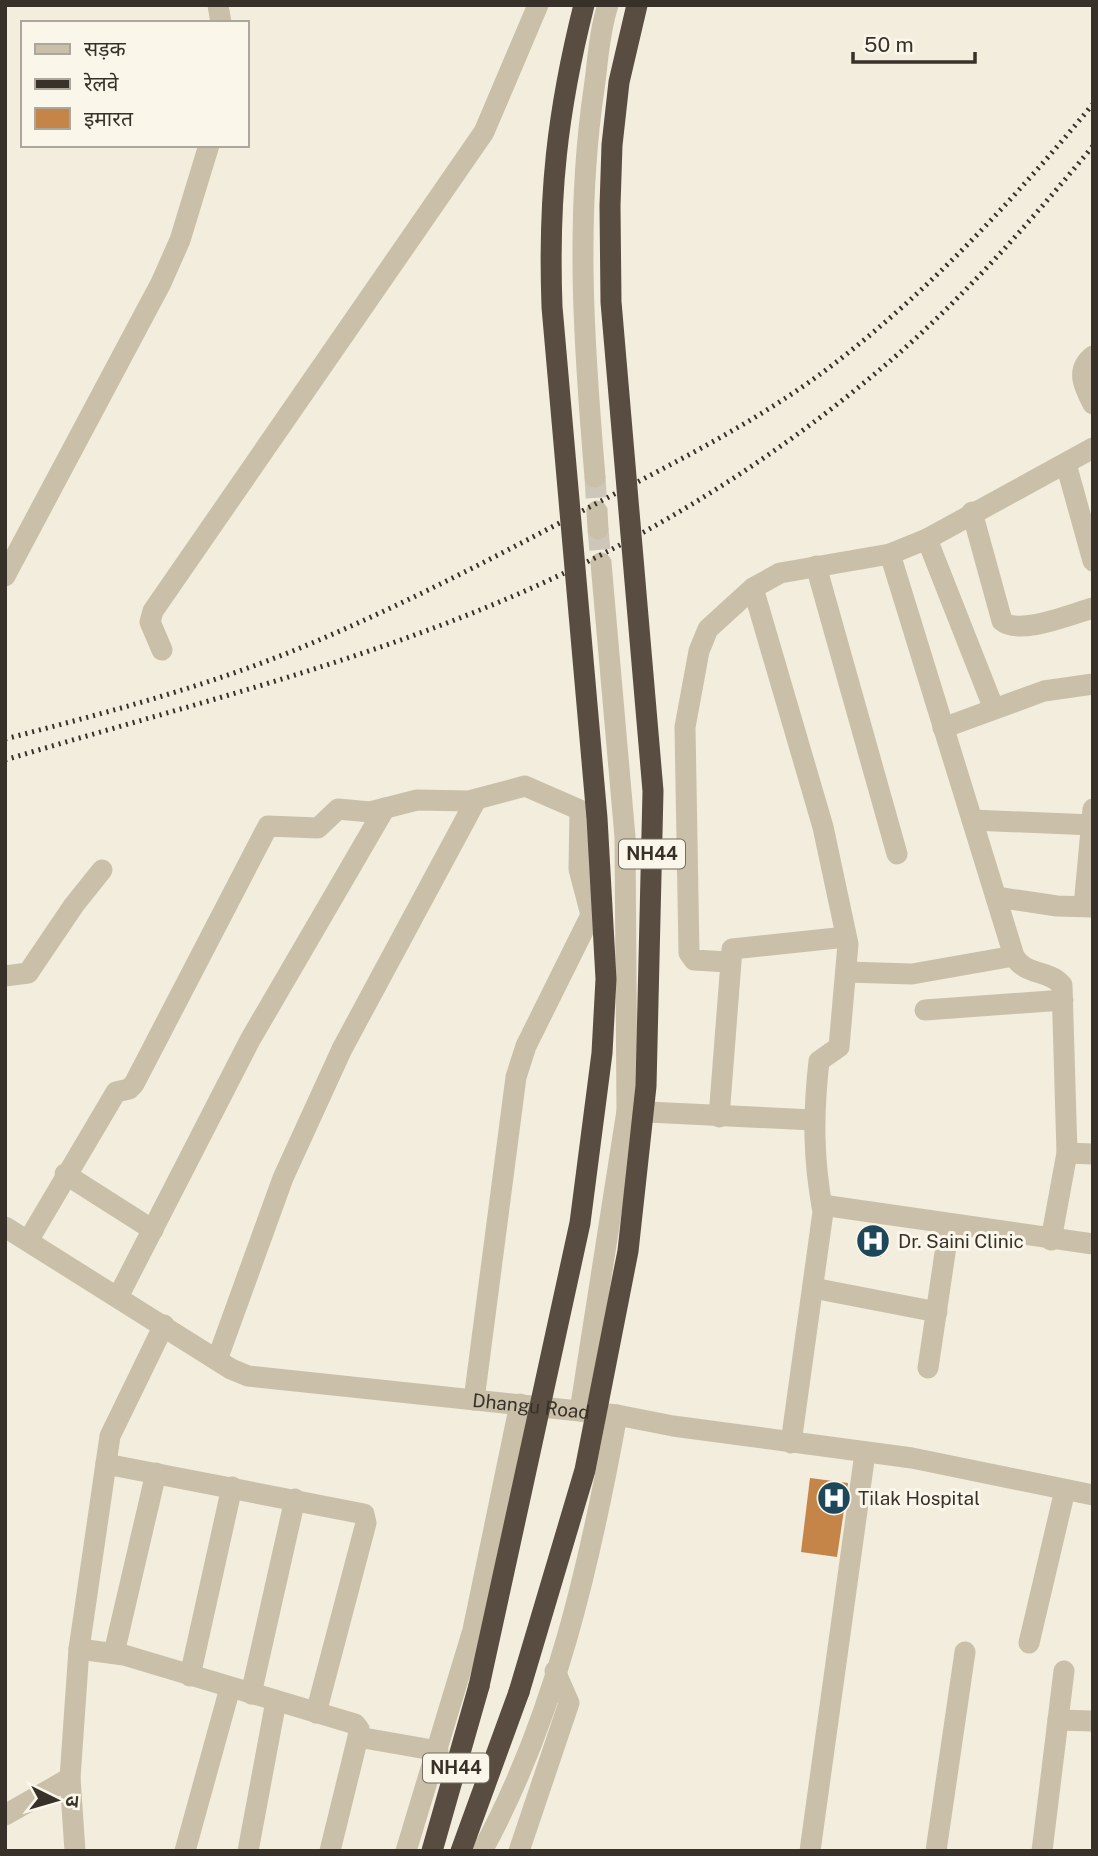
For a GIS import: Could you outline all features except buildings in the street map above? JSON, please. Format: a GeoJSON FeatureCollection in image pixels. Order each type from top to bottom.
{"type":"FeatureCollection","features":[{"type":"Feature","properties":{"kind":"highway","name":"NH44"},"geometry":{"type":"LineString","coordinates":[[432,1851],[479,1686],[580,1223],[602,1053],[606,979],[597,818],[553,321],[549,237],[559,112],[584,5]]}},
{"type":"Feature","properties":{"kind":"highway","name":"NH44"},"geometry":{"type":"LineString","coordinates":[[461,1851],[519,1692],[561,1557],[590,1444],[628,1251],[646,1086],[653,791],[624,419],[611,302],[610,206],[620,82],[637,5]]}},
{"type":"Feature","properties":{"kind":"highway"},"geometry":{"type":"LineString","coordinates":[[473,1851],[480,1801]]}},
{"type":"Feature","properties":{"kind":"street"},"geometry":{"type":"LineString","coordinates":[[162,650],[150,622],[153,611],[484,132],[538,5]]}},
{"type":"Feature","properties":{"kind":"street"},"geometry":{"type":"LineString","coordinates":[[595,477],[583,337],[583,194],[591,107],[608,5]]}},
{"type":"Feature","properties":{"kind":"street"},"geometry":{"type":"LineString","coordinates":[[5,576],[161,283],[180,240],[208,147]]}},
{"type":"Feature","properties":{"kind":"street"},"geometry":{"type":"LineString","coordinates":[[1093,356],[1085,363],[1082,378],[1093,404]]}},
{"type":"Feature","properties":{"kind":"street"},"geometry":{"type":"LineString","coordinates":[[729,962],[694,960],[689,953],[685,727],[704,636],[753,588],[780,573],[890,554],[927,539],[1093,448]]}},
{"type":"Feature","properties":{"kind":"street"},"geometry":{"type":"LineString","coordinates":[[1066,464],[1089,535],[1093,561]]}},
{"type":"Feature","properties":{"kind":"street"},"geometry":{"type":"LineString","coordinates":[[972,512],[1002,621],[1006,625],[1024,627],[1093,608]]}},
{"type":"Feature","properties":{"kind":"street"},"geometry":{"type":"LineString","coordinates":[[927,539],[994,709]]}},
{"type":"Feature","properties":{"kind":"street"},"geometry":{"type":"LineString","coordinates":[[890,554],[1014,956],[1024,968],[1059,981],[1063,1000],[1067,1153],[1051,1240]]}},
{"type":"Feature","properties":{"kind":"street"},"geometry":{"type":"LineString","coordinates":[[580,1411],[627,1111],[625,837],[601,563]]}},
{"type":"Feature","properties":{"kind":"street"},"geometry":{"type":"LineString","coordinates":[[816,566],[897,855]]}},
{"type":"Feature","properties":{"kind":"street"},"geometry":{"type":"LineString","coordinates":[[753,588],[823,827],[846,937],[846,972],[839,1047],[819,1058],[813,1120],[823,1212],[791,1443]]}},
{"type":"Feature","properties":{"kind":"street"},"geometry":{"type":"LineString","coordinates":[[943,728],[1044,691],[1093,684]]}},
{"type":"Feature","properties":{"kind":"street"},"geometry":{"type":"LineString","coordinates":[[28,1241],[65,1174],[116,1092],[129,1089],[134,1084],[266,828],[275,825],[312,829],[324,825],[338,809],[370,812],[417,800],[476,800],[525,786],[580,810],[579,869],[591,915],[526,1046],[516,1077],[474,1400]]}},
{"type":"Feature","properties":{"kind":"street"},"geometry":{"type":"LineString","coordinates":[[217,1360],[284,1178],[342,1049],[476,800]]}},
{"type":"Feature","properties":{"kind":"street"},"geometry":{"type":"LineString","coordinates":[[118,1297],[250,1040],[385,808]]}},
{"type":"Feature","properties":{"kind":"street"},"geometry":{"type":"LineString","coordinates":[[972,820],[1092,820],[1088,907],[1057,906],[996,897]]}},
{"type":"Feature","properties":{"kind":"street"},"geometry":{"type":"LineString","coordinates":[[5,976],[28,973],[74,905],[102,870]]}},
{"type":"Feature","properties":{"kind":"street"},"geometry":{"type":"LineString","coordinates":[[719,1117],[732,949],[846,937]]}},
{"type":"Feature","properties":{"kind":"street"},"geometry":{"type":"LineString","coordinates":[[846,972],[912,974],[1014,956]]}},
{"type":"Feature","properties":{"kind":"street"},"geometry":{"type":"LineString","coordinates":[[925,1010],[1063,1000]]}},
{"type":"Feature","properties":{"kind":"street"},"geometry":{"type":"LineString","coordinates":[[627,1111],[813,1120]]}},
{"type":"Feature","properties":{"kind":"street"},"geometry":{"type":"LineString","coordinates":[[1067,1153],[1093,1154]]}},
{"type":"Feature","properties":{"kind":"street"},"geometry":{"type":"LineString","coordinates":[[65,1174],[153,1230]]}},
{"type":"Feature","properties":{"kind":"street"},"geometry":{"type":"LineString","coordinates":[[822,1205],[949,1226],[1093,1244]]}},
{"type":"Feature","properties":{"kind":"street"},"geometry":{"type":"LineString","coordinates":[[928,1368],[949,1226]]}},
{"type":"Feature","properties":{"kind":"street","name":"Dhangu Road"},"geometry":{"type":"LineString","coordinates":[[5,1227],[217,1360],[248,1376],[617,1415],[791,1443],[912,1458],[1093,1495]]}},
{"type":"Feature","properties":{"kind":"street"},"geometry":{"type":"LineString","coordinates":[[813,1288],[937,1312]]}},
{"type":"Feature","properties":{"kind":"street"},"geometry":{"type":"LineString","coordinates":[[75,1851],[70,1778],[79,1649],[110,1436],[164,1325]]}},
{"type":"Feature","properties":{"kind":"street"},"geometry":{"type":"LineString","coordinates":[[406,1851],[472,1630],[520,1404]]}},
{"type":"Feature","properties":{"kind":"street"},"geometry":{"type":"LineString","coordinates":[[482,1851],[520,1775],[573,1614],[605,1479],[617,1415]]}},
{"type":"Feature","properties":{"kind":"street"},"geometry":{"type":"LineString","coordinates":[[810,1851],[865,1452]]}},
{"type":"Feature","properties":{"kind":"street"},"geometry":{"type":"LineString","coordinates":[[106,1464],[360,1511],[366,1518],[316,1713]]}},
{"type":"Feature","properties":{"kind":"street"},"geometry":{"type":"LineString","coordinates":[[114,1653],[156,1473]]}},
{"type":"Feature","properties":{"kind":"street"},"geometry":{"type":"LineString","coordinates":[[190,1676],[232,1487]]}},
{"type":"Feature","properties":{"kind":"street"},"geometry":{"type":"LineString","coordinates":[[1029,1643],[1065,1490]]}},
{"type":"Feature","properties":{"kind":"street"},"geometry":{"type":"LineString","coordinates":[[251,1694],[295,1499]]}},
{"type":"Feature","properties":{"kind":"street"},"geometry":{"type":"LineString","coordinates":[[79,1649],[114,1653],[355,1724],[359,1729],[358,1737],[330,1851]]}},
{"type":"Feature","properties":{"kind":"street"},"geometry":{"type":"LineString","coordinates":[[936,1851],[965,1652]]}},
{"type":"Feature","properties":{"kind":"street"},"geometry":{"type":"LineString","coordinates":[[519,1851],[569,1703],[555,1671]]}},
{"type":"Feature","properties":{"kind":"street"},"geometry":{"type":"LineString","coordinates":[[1042,1851],[1065,1671]]}},
{"type":"Feature","properties":{"kind":"street"},"geometry":{"type":"LineString","coordinates":[[185,1851],[230,1688]]}},
{"type":"Feature","properties":{"kind":"street"},"geometry":{"type":"LineString","coordinates":[[248,1851],[276,1701]]}},
{"type":"Feature","properties":{"kind":"street"},"geometry":{"type":"LineString","coordinates":[[1058,1720],[1093,1721]]}},
{"type":"Feature","properties":{"kind":"street"},"geometry":{"type":"LineString","coordinates":[[358,1737],[438,1751]]}},
{"type":"Feature","properties":{"kind":"street"},"geometry":{"type":"LineString","coordinates":[[5,1815],[70,1778]]}},
{"type":"Feature","properties":{"kind":"tunnel"},"geometry":{"type":"LineString","coordinates":[[595,477],[597,511]]}},
{"type":"Feature","properties":{"kind":"tunnel"},"geometry":{"type":"LineString","coordinates":[[598,529],[601,563]]}},
{"type":"Feature","properties":{"kind":"railway"},"geometry":{"type":"LineString","coordinates":[[5,739],[191,687],[300,648],[490,559],[693,453],[753,418],[811,381],[908,302],[1004,206],[1093,104]]}},
{"type":"Feature","properties":{"kind":"railway"},"geometry":{"type":"LineString","coordinates":[[5,760],[260,686],[387,645],[511,597],[653,527],[788,441],[902,351],[988,267],[1093,146]]}},
{"type":"Feature","properties":{"kind":"place","name":"Dr. Saini Clinic"},"geometry":{"type":"Point","coordinates":[873,1241]}},
{"type":"Feature","properties":{"kind":"place","name":"Tilak Hospital"},"geometry":{"type":"Point","coordinates":[834,1498]}}]}
